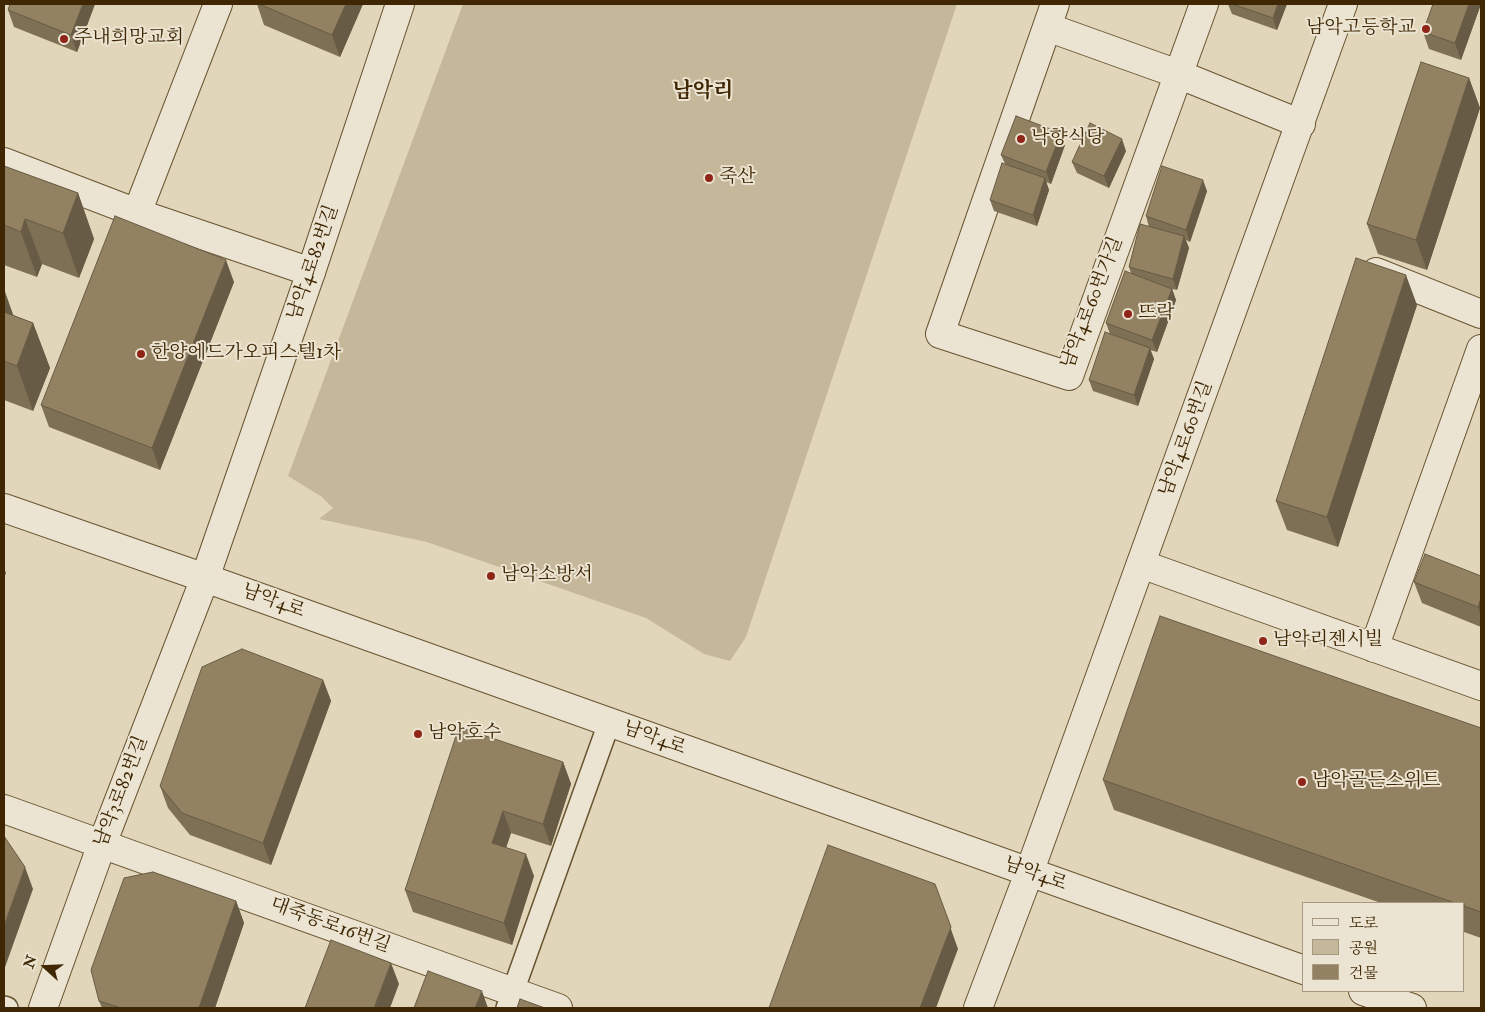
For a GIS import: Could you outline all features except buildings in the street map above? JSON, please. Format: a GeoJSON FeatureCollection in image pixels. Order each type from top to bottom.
{"type":"FeatureCollection","features":[{"type":"Feature","properties":{"kind":"street"},"geometry":{"type":"LineString","coordinates":[[137,213],[218,4]]}},
{"type":"Feature","properties":{"kind":"street","name":"남악4로82번길"},"geometry":{"type":"LineString","coordinates":[[205,578],[311,272],[400,4]]}},
{"type":"Feature","properties":{"kind":"street","name":"남악4로60번가길"},"geometry":{"type":"LineString","coordinates":[[1051,15],[940,334],[1069,376],[1204,4]]}},
{"type":"Feature","properties":{"kind":"street","name":"남악4로60번길"},"geometry":{"type":"LineString","coordinates":[[978,1008],[1030,873],[1343,4]]}},
{"type":"Feature","properties":{"kind":"street"},"geometry":{"type":"LineString","coordinates":[[1051,15],[1178,74],[1301,124]]}},
{"type":"Feature","properties":{"kind":"street"},"geometry":{"type":"LineString","coordinates":[[4,162],[137,213],[311,272]]}},
{"type":"Feature","properties":{"kind":"street"},"geometry":{"type":"LineString","coordinates":[[1357,264],[1481,314]]}},
{"type":"Feature","properties":{"kind":"street"},"geometry":{"type":"LineString","coordinates":[[1374,648],[1481,349]]}},
{"type":"Feature","properties":{"kind":"street","name":"남악4로"},"geometry":{"type":"LineString","coordinates":[[4,508],[1302,969]]}},
{"type":"Feature","properties":{"kind":"street"},"geometry":{"type":"LineString","coordinates":[[1142,564],[1481,686]]}},
{"type":"Feature","properties":{"kind":"street","name":"남악3로82번길"},"geometry":{"type":"LineString","coordinates":[[43,1008],[102,844],[205,578]]}},
{"type":"Feature","properties":{"kind":"street"},"geometry":{"type":"LineString","coordinates":[[510,1000],[609,723]]}},
{"type":"Feature","properties":{"kind":"street","name":"대죽동로16번길"},"geometry":{"type":"LineString","coordinates":[[4,809],[102,844],[510,1000],[558,1008]]}},
{"type":"Feature","properties":{"kind":"street"},"geometry":{"type":"LineString","coordinates":[[1365,992],[1412,1008]]}},
{"type":"Feature","properties":{"kind":"green space"},"geometry":{"type":"Polygon","coordinates":[[[463,4],[957,4],[746,637],[730,661],[704,654],[646,618],[427,542],[319,519],[333,508],[322,497],[288,476],[463,4]]]}},
{"type":"Feature","properties":{"kind":"place","name":"남악고등학교"},"geometry":{"type":"Point","coordinates":[1426,29]}},
{"type":"Feature","properties":{"kind":"place","name":"주내희망교회"},"geometry":{"type":"Point","coordinates":[64,39]}},
{"type":"Feature","properties":{"kind":"place","name":"낙향식당"},"geometry":{"type":"Point","coordinates":[1021,139]}},
{"type":"Feature","properties":{"kind":"place","name":"죽산"},"geometry":{"type":"Point","coordinates":[709,178]}},
{"type":"Feature","properties":{"kind":"place","name":"뜨락"},"geometry":{"type":"Point","coordinates":[1128,314]}},
{"type":"Feature","properties":{"kind":"place","name":"한양에드가오피스텔1차"},"geometry":{"type":"Point","coordinates":[141,354]}},
{"type":"Feature","properties":{"kind":"place","name":"남악소방서"},"geometry":{"type":"Point","coordinates":[491,576]}},
{"type":"Feature","properties":{"kind":"place","name":"남악리젠시빌"},"geometry":{"type":"Point","coordinates":[1263,641]}},
{"type":"Feature","properties":{"kind":"place","name":"남악호수"},"geometry":{"type":"Point","coordinates":[418,734]}},
{"type":"Feature","properties":{"kind":"place","name":"남악골든스위트"},"geometry":{"type":"Point","coordinates":[1302,782]}},
{"type":"Feature","properties":{"kind":"district","name":"남악리"},"geometry":{"type":"Point","coordinates":[703,92]}}]}
